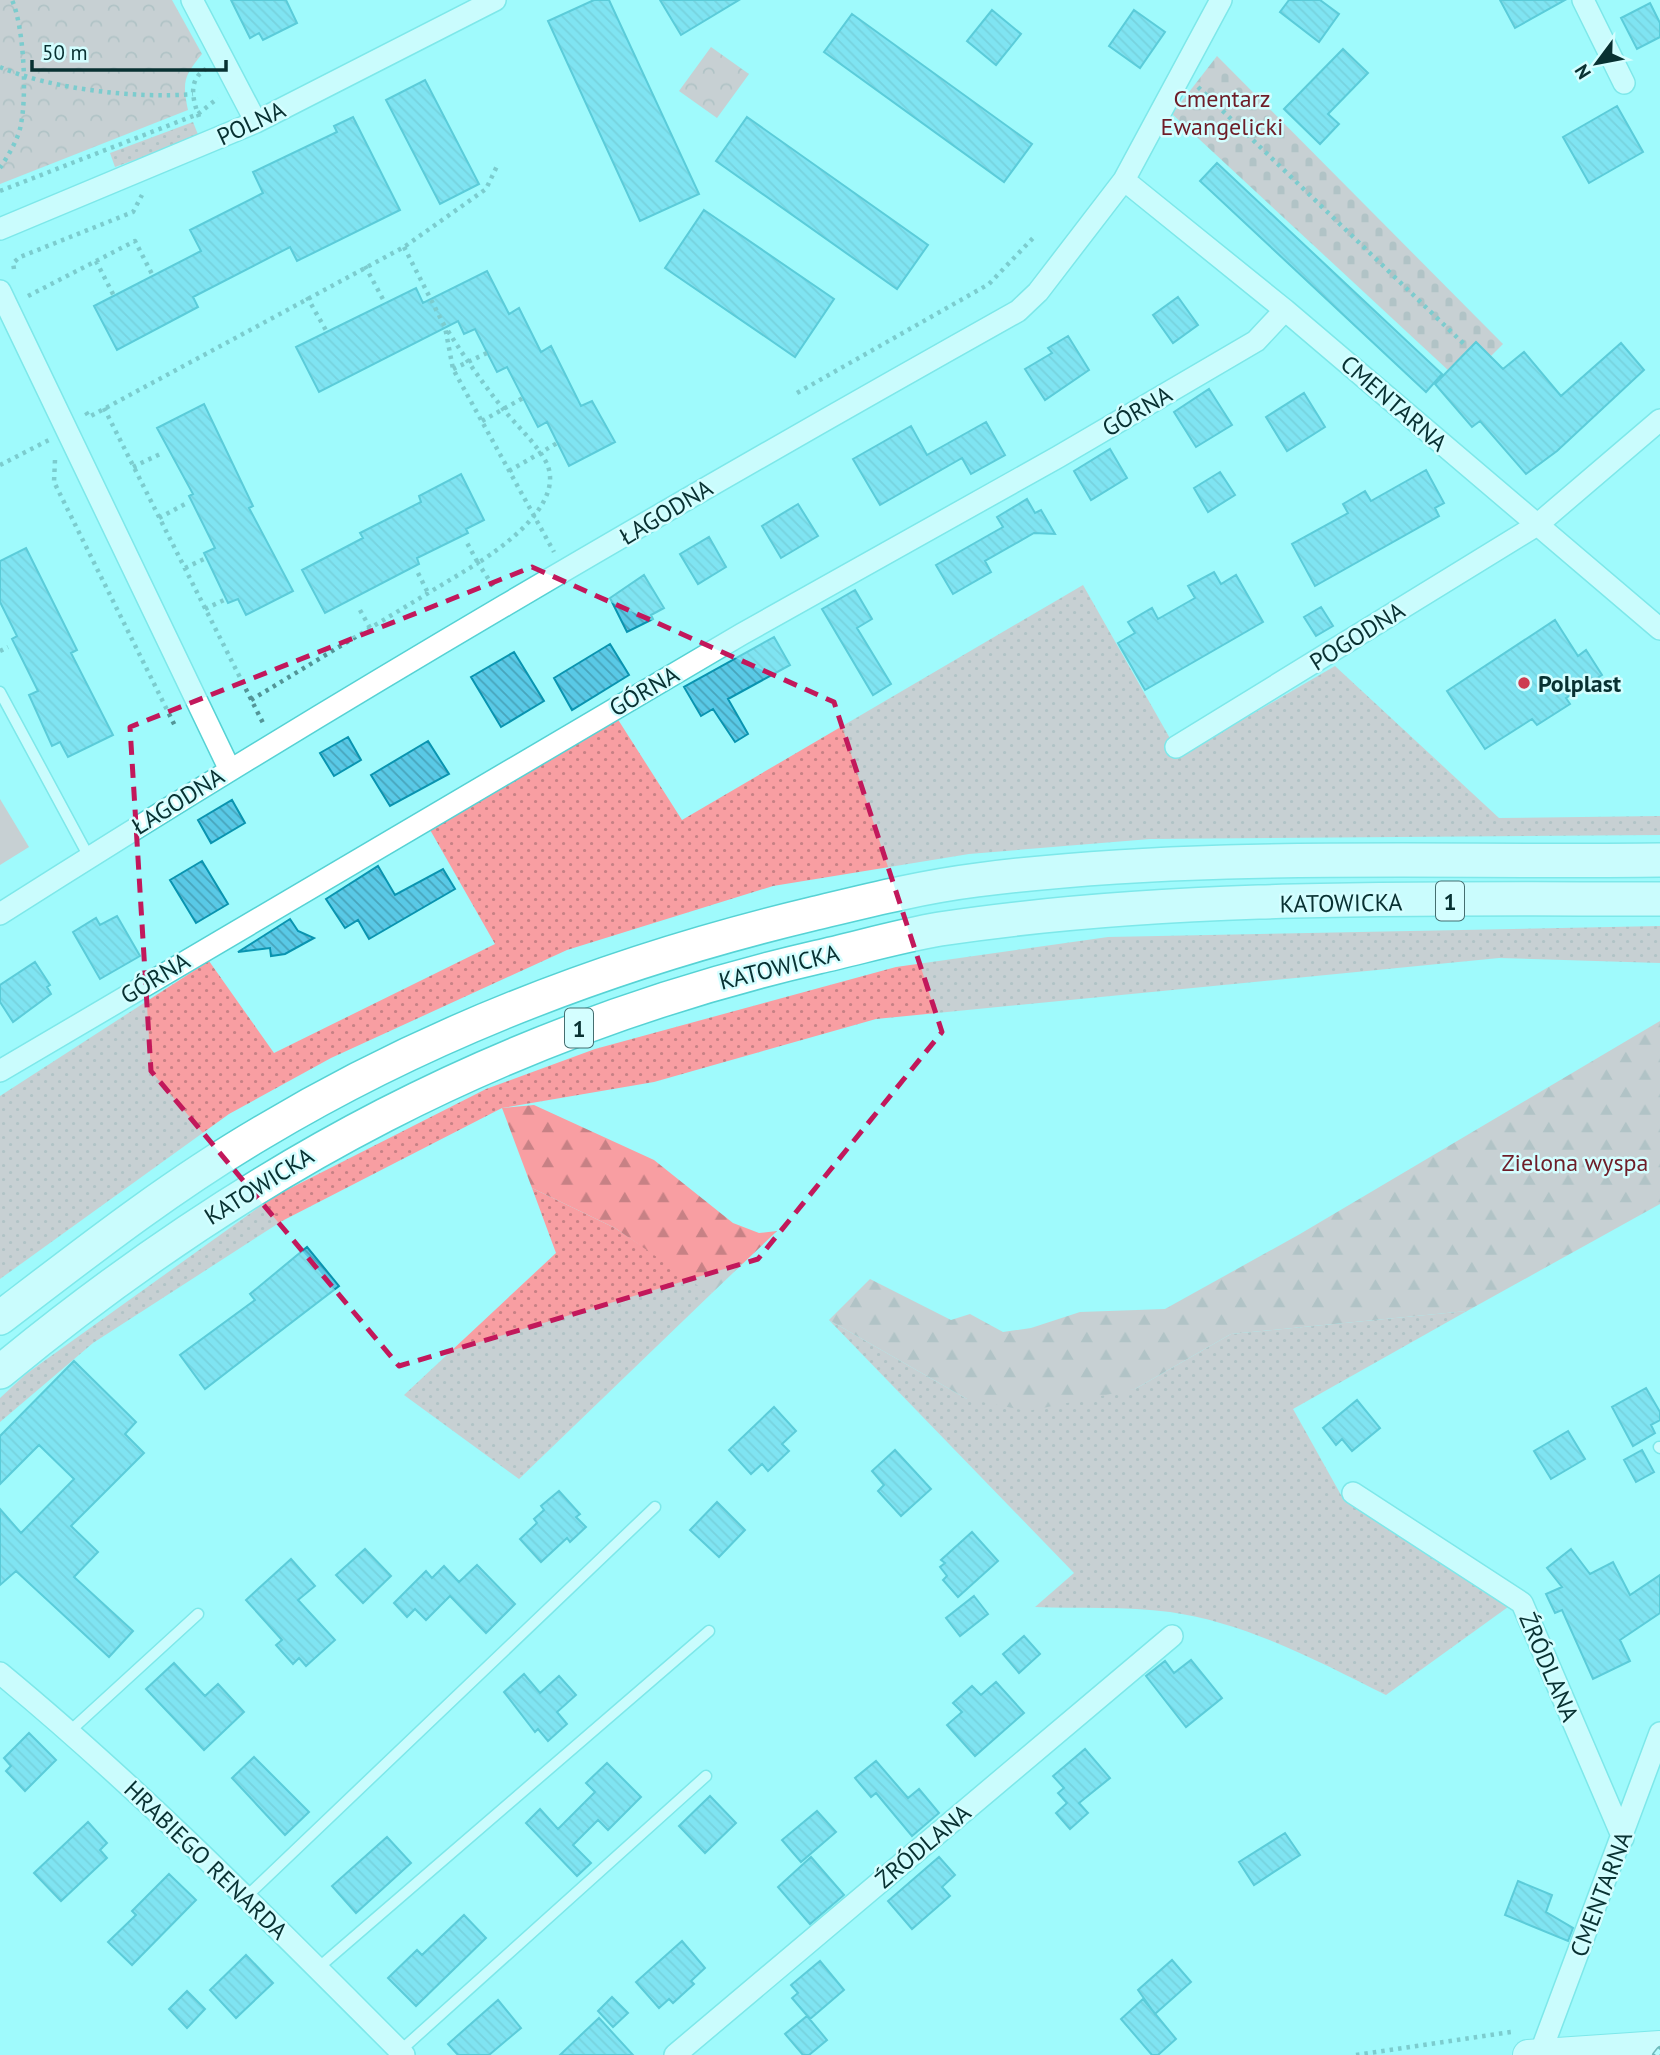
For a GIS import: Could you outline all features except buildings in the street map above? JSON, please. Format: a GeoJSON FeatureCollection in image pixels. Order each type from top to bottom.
{"type":"FeatureCollection","features":[{"type":"Feature","properties":{"kind":"main road","name":"KATOWICKA"},"geometry":{"type":"LineString","coordinates":[[0,1318],[126,1221],[261,1132],[402,1057],[557,990],[733,933],[857,903],[973,880],[1089,869],[1241,861],[1422,858],[1660,860]]}},
{"type":"Feature","properties":{"kind":"main road","name":"KATOWICKA"},"geometry":{"type":"LineString","coordinates":[[0,1372],[70,1315],[232,1200],[358,1126],[450,1082],[589,1023],[724,979],[937,929],[1114,911],[1240,904],[1660,899]]}},
{"type":"Feature","properties":{"kind":"street"},"geometry":{"type":"LineString","coordinates":[[192,0],[256,122]]}},
{"type":"Feature","properties":{"kind":"street","name":"POLNA"},"geometry":{"type":"LineString","coordinates":[[0,229],[256,122],[495,0]]}},
{"type":"Feature","properties":{"kind":"street","name":"ŁAGODNA"},"geometry":{"type":"LineString","coordinates":[[0,914],[229,768],[730,474],[1018,312],[1038,292],[1124,180],[1221,0]]}},
{"type":"Feature","properties":{"kind":"street"},"geometry":{"type":"LineString","coordinates":[[1583,0],[1624,83]]}},
{"type":"Feature","properties":{"kind":"street","name":"CMENTARNA"},"geometry":{"type":"LineString","coordinates":[[1124,180],[1285,310],[1660,629]]}},
{"type":"Feature","properties":{"kind":"street"},"geometry":{"type":"LineString","coordinates":[[0,291],[229,768]]}},
{"type":"Feature","properties":{"kind":"street","name":"GÓRNA"},"geometry":{"type":"LineString","coordinates":[[0,1071],[742,634],[1058,457],[1256,341],[1285,310]]}},
{"type":"Feature","properties":{"kind":"street","name":"POGODNA"},"geometry":{"type":"LineString","coordinates":[[1176,747],[1537,525],[1660,420]]}},
{"type":"Feature","properties":{"kind":"street","name":"ŹRÓDLANA"},"geometry":{"type":"LineString","coordinates":[[1353,1493],[1522,1603],[1623,1838]]}},
{"type":"Feature","properties":{"kind":"street","name":"ŹRÓDLANA"},"geometry":{"type":"LineString","coordinates":[[675,2055],[1171,1636]]}},
{"type":"Feature","properties":{"kind":"street","name":"HRABIEGO RENARDA"},"geometry":{"type":"LineString","coordinates":[[0,1672],[70,1731],[246,1897],[402,2053]]}},
{"type":"Feature","properties":{"kind":"street","name":"CMENTARNA"},"geometry":{"type":"LineString","coordinates":[[1534,2054],[1554,2015],[1623,1838],[1660,1733]]}},
{"type":"Feature","properties":{"kind":"street"},"geometry":{"type":"LineString","coordinates":[[1534,2054],[1660,2046]]}},
{"type":"Feature","properties":{"kind":"lane"},"geometry":{"type":"LineString","coordinates":[[0,692],[89,858]]}},
{"type":"Feature","properties":{"kind":"lane"},"geometry":{"type":"LineString","coordinates":[[246,1897],[655,1507]]}},
{"type":"Feature","properties":{"kind":"lane"},"geometry":{"type":"LineString","coordinates":[[70,1731],[198,1614]]}},
{"type":"Feature","properties":{"kind":"lane"},"geometry":{"type":"LineString","coordinates":[[318,1968],[709,1631]]}},
{"type":"Feature","properties":{"kind":"lane"},"geometry":{"type":"LineString","coordinates":[[402,2053],[706,1776]]}},
{"type":"Feature","properties":{"kind":"path"},"geometry":{"type":"LineString","coordinates":[[0,168],[21,125],[22,77],[18,13],[12,0]]}},
{"type":"Feature","properties":{"kind":"path"},"geometry":{"type":"LineString","coordinates":[[211,142],[198,114],[193,94],[198,74],[214,65]]}},
{"type":"Feature","properties":{"kind":"path"},"geometry":{"type":"LineString","coordinates":[[0,67],[22,77],[130,95],[163,97],[193,94]]}},
{"type":"Feature","properties":{"kind":"path"},"geometry":{"type":"LineString","coordinates":[[1189,80],[1465,345]]}},
{"type":"Feature","properties":{"kind":"path"},"geometry":{"type":"LineString","coordinates":[[0,191],[198,114],[223,90]]}},
{"type":"Feature","properties":{"kind":"path"},"geometry":{"type":"LineString","coordinates":[[89,417],[404,247],[486,189],[498,164]]}},
{"type":"Feature","properties":{"kind":"path"},"geometry":{"type":"LineString","coordinates":[[14,269],[13,263],[20,257],[133,212],[146,188]]}},
{"type":"Feature","properties":{"kind":"path"},"geometry":{"type":"LineString","coordinates":[[797,393],[989,284],[1034,237]]}},
{"type":"Feature","properties":{"kind":"path"},"geometry":{"type":"LineString","coordinates":[[28,296],[135,241],[153,276]]}},
{"type":"Feature","properties":{"kind":"path"},"geometry":{"type":"LineString","coordinates":[[251,700],[503,546],[533,515],[547,495],[550,476],[540,453],[468,362],[445,327],[404,247]]}},
{"type":"Feature","properties":{"kind":"path"},"geometry":{"type":"LineString","coordinates":[[96,261],[114,296]]}},
{"type":"Feature","properties":{"kind":"path"},"geometry":{"type":"LineString","coordinates":[[365,266],[385,303]]}},
{"type":"Feature","properties":{"kind":"path"},"geometry":{"type":"LineString","coordinates":[[307,297],[327,332]]}},
{"type":"Feature","properties":{"kind":"path"},"geometry":{"type":"LineString","coordinates":[[445,327],[453,369],[565,573]]}},
{"type":"Feature","properties":{"kind":"path"},"geometry":{"type":"LineString","coordinates":[[453,369],[487,353]]}},
{"type":"Feature","properties":{"kind":"path"},"geometry":{"type":"LineString","coordinates":[[482,421],[523,398]]}},
{"type":"Feature","properties":{"kind":"path"},"geometry":{"type":"LineString","coordinates":[[104,408],[267,730]]}},
{"type":"Feature","properties":{"kind":"path"},"geometry":{"type":"LineString","coordinates":[[0,465],[66,430]]}},
{"type":"Feature","properties":{"kind":"path"},"geometry":{"type":"LineString","coordinates":[[509,471],[559,442]]}},
{"type":"Feature","properties":{"kind":"path"},"geometry":{"type":"LineString","coordinates":[[133,467],[160,454]]}},
{"type":"Feature","properties":{"kind":"path"},"geometry":{"type":"LineString","coordinates":[[159,518],[185,504]]}},
{"type":"Feature","properties":{"kind":"path"},"geometry":{"type":"LineString","coordinates":[[466,541],[506,607]]}},
{"type":"Feature","properties":{"kind":"path"},"geometry":{"type":"LineString","coordinates":[[184,568],[206,558]]}},
{"type":"Feature","properties":{"kind":"path"},"geometry":{"type":"LineString","coordinates":[[418,573],[428,593]]}},
{"type":"Feature","properties":{"kind":"path"},"geometry":{"type":"LineString","coordinates":[[205,609],[226,599]]}},
{"type":"Feature","properties":{"kind":"path"},"geometry":{"type":"LineString","coordinates":[[360,610],[370,628]]}},
{"type":"Feature","properties":{"kind":"path"},"geometry":{"type":"LineString","coordinates":[[0,652],[8,647]]}},
{"type":"Feature","properties":{"kind":"path"},"geometry":{"type":"LineString","coordinates":[[1356,2055],[1505,2035],[1529,2022],[1554,2015]]}},
{"type":"Feature","properties":{"kind":"highlighted area"},"geometry":{"type":"Polygon","coordinates":[[[532,567],[834,702],[942,1032],[758,1259],[399,1366],[151,1071],[130,727],[532,567]]]}},
{"type":"Feature","properties":{"kind":"green space"},"geometry":{"type":"Polygon","coordinates":[[[0,0],[172,0],[202,54],[186,79],[188,110],[0,184],[0,0]]]}},
{"type":"Feature","properties":{"kind":"green space"},"geometry":{"type":"Polygon","coordinates":[[[711,47],[749,74],[717,118],[679,91],[711,47]]]}},
{"type":"Feature","properties":{"kind":"green space","name":"Cmentarz Ewangelicki"},"geometry":{"type":"Polygon","coordinates":[[[1217,56],[1503,344],[1463,384],[1172,114],[1217,56]]]}},
{"type":"Feature","properties":{"kind":"green space"},"geometry":{"type":"Polygon","coordinates":[[[193,122],[199,137],[115,167],[110,153],[193,122]]]}},
{"type":"Feature","properties":{"kind":"green space"},"geometry":{"type":"Polygon","coordinates":[[[1083,585],[1180,756],[1335,666],[1499,818],[1660,816],[1660,835],[1150,839],[969,854],[773,886],[567,950],[331,1058],[229,1114],[0,1279],[0,1096],[209,961],[274,1053],[495,944],[429,828],[617,718],[682,820],[1083,585]]]}},
{"type":"Feature","properties":{"kind":"green space"},"geometry":{"type":"Polygon","coordinates":[[[0,799],[29,847],[0,865],[0,799]]]}},
{"type":"Feature","properties":{"kind":"green space"},"geometry":{"type":"Polygon","coordinates":[[[1660,926],[1660,963],[1499,958],[876,1019],[654,1082],[502,1108],[282,1221],[93,1343],[0,1422],[0,1398],[26,1374],[273,1197],[486,1089],[595,1049],[896,967],[1108,937],[1660,926]]]}},
{"type":"Feature","properties":{"kind":"green space","name":"Zielona wyspa"},"geometry":{"type":"Polygon","coordinates":[[[1660,1021],[1660,1204],[1467,1311],[1231,1334],[1135,1389],[1028,1411],[967,1399],[829,1320],[870,1279],[951,1320],[970,1314],[1003,1332],[1031,1328],[1080,1312],[1165,1309],[1300,1234],[1660,1021]]]}},
{"type":"Feature","properties":{"kind":"green space"},"geometry":{"type":"Polygon","coordinates":[[[534,1105],[654,1160],[733,1223],[759,1233],[777,1231],[712,1293],[700,1287],[615,1228],[532,1188],[502,1108],[534,1105]]]}},
{"type":"Feature","properties":{"kind":"green space"},"geometry":{"type":"Polygon","coordinates":[[[532,1188],[615,1228],[712,1293],[519,1479],[404,1395],[556,1253],[532,1188]]]}},
{"type":"Feature","properties":{"kind":"green space"},"geometry":{"type":"Polygon","coordinates":[[[1467,1311],[1293,1409],[1341,1495],[1508,1607],[1386,1695],[1281,1645],[1199,1617],[1137,1609],[1035,1607],[1074,1573],[829,1320],[967,1399],[1135,1389],[1231,1334],[1467,1311]]]}},
{"type":"Feature","properties":{"kind":"railway"},"geometry":{"type":"LineString","coordinates":[[1656,2055],[1660,2050]]}},
{"type":"Feature","properties":{"kind":"place","name":"Polplast"},"geometry":{"type":"Point","coordinates":[1524,683]}}]}
